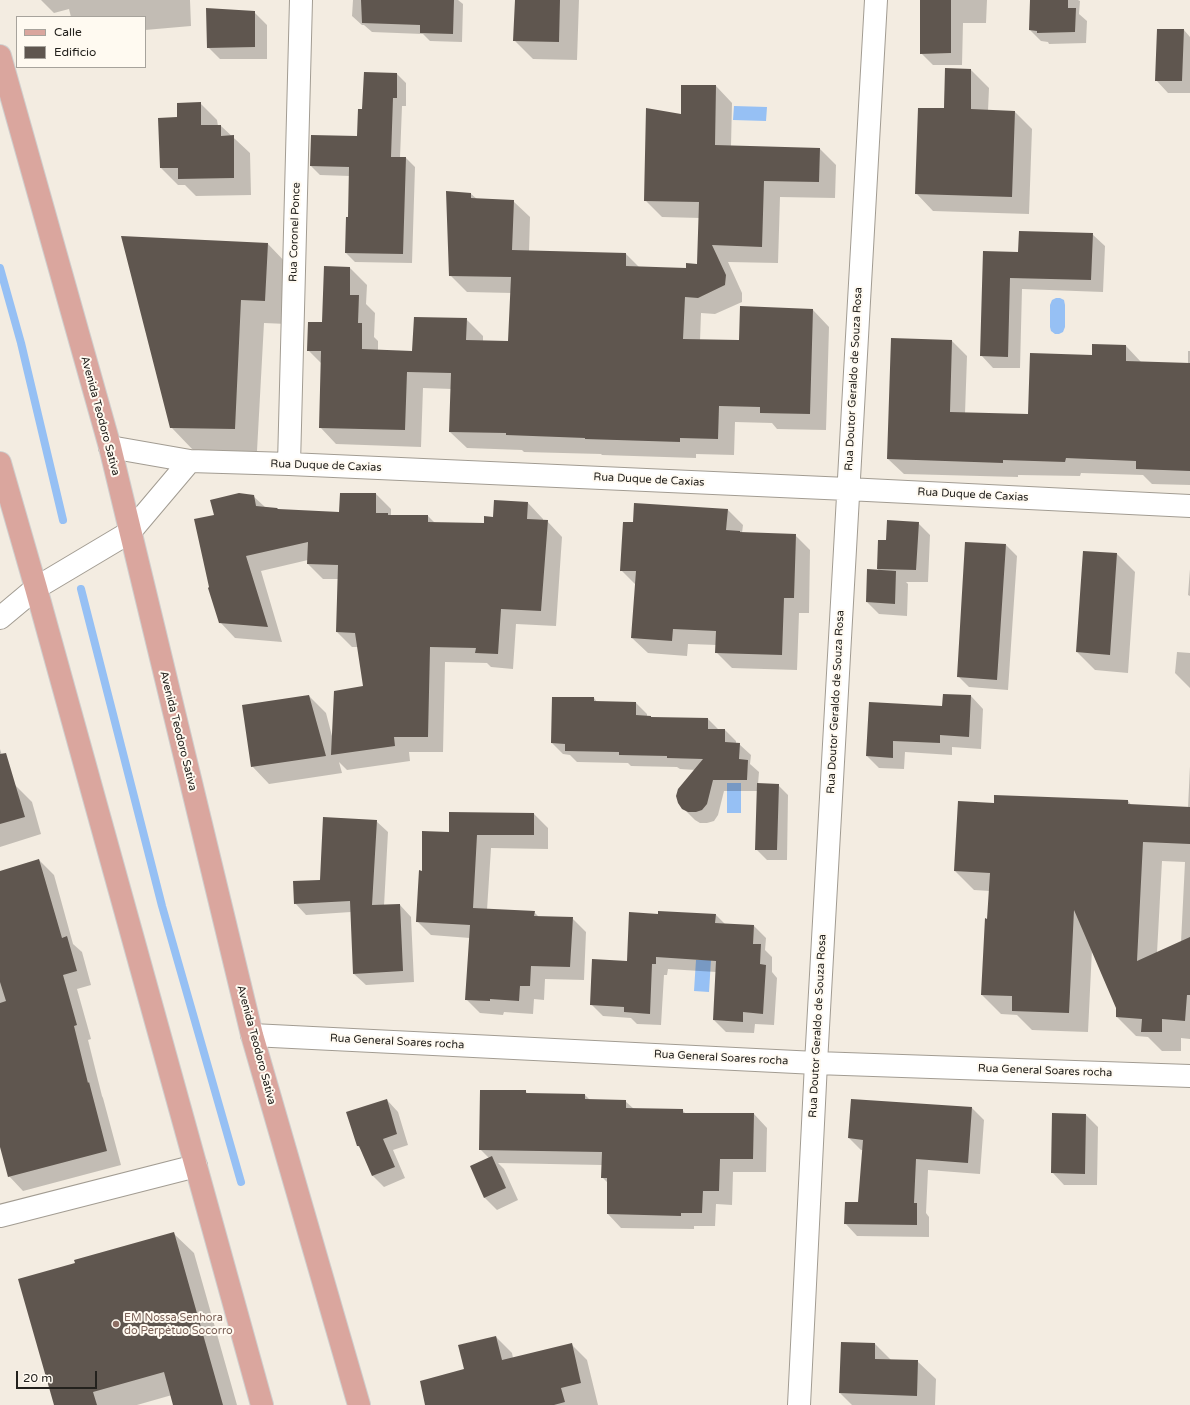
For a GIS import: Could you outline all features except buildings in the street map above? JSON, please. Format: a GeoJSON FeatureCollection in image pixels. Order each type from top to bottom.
{"type":"FeatureCollection","features":[{"type":"Feature","properties":{"kind":"main road","name":"Avenida Teodoro Sativa"},"geometry":{"type":"LineString","coordinates":[[0,56],[110,447],[252,1035],[359,1405]]}},
{"type":"Feature","properties":{"kind":"main road"},"geometry":{"type":"LineString","coordinates":[[0,463],[262,1405]]}},
{"type":"Feature","properties":{"kind":"street","name":"Rua Coronel Ponce"},"geometry":{"type":"LineString","coordinates":[[289,464],[301,0]]}},
{"type":"Feature","properties":{"kind":"street","name":"Rua Doutor Geraldo de Souza Rosa"},"geometry":{"type":"LineString","coordinates":[[799,1405],[816,1063],[876,0]]}},
{"type":"Feature","properties":{"kind":"street","name":"Rua Duque de Caxias"},"geometry":{"type":"LineString","coordinates":[[110,447],[190,461],[289,464],[848,489],[1190,506]]}},
{"type":"Feature","properties":{"kind":"street"},"geometry":{"type":"LineString","coordinates":[[0,618],[36,588],[130,532],[190,461]]}},
{"type":"Feature","properties":{"kind":"street","name":"Rua General Soares rocha"},"geometry":{"type":"LineString","coordinates":[[252,1035],[816,1063],[1190,1076]]}},
{"type":"Feature","properties":{"kind":"street"},"geometry":{"type":"LineString","coordinates":[[0,1216],[196,1166]]}},
{"type":"Feature","properties":{"kind":"water"},"geometry":{"type":"Polygon","coordinates":[[[734,106],[767,107],[766,121],[733,120],[734,106]]]}},
{"type":"Feature","properties":{"kind":"water"},"geometry":{"type":"Polygon","coordinates":[[[1056,298],[1064,300],[1065,305],[1065,327],[1063,332],[1059,334],[1055,334],[1051,331],[1050,327],[1050,305],[1052,300],[1056,298]]]}},
{"type":"Feature","properties":{"kind":"water"},"geometry":{"type":"Polygon","coordinates":[[[727,783],[741,783],[741,813],[727,813],[727,783]]]}},
{"type":"Feature","properties":{"kind":"water"},"geometry":{"type":"Polygon","coordinates":[[[696,960],[711,960],[709,992],[694,991],[696,960]]]}},
{"type":"Feature","properties":{"kind":"waterway"},"geometry":{"type":"LineString","coordinates":[[0,268],[21,343],[63,520]]}},
{"type":"Feature","properties":{"kind":"waterway"},"geometry":{"type":"LineString","coordinates":[[81,589],[162,906],[241,1182]]}},
{"type":"Feature","properties":{"kind":"place","name":"EM Nossa Senhora do Perpétuo Socorro"},"geometry":{"type":"Point","coordinates":[116,1324]}}]}
